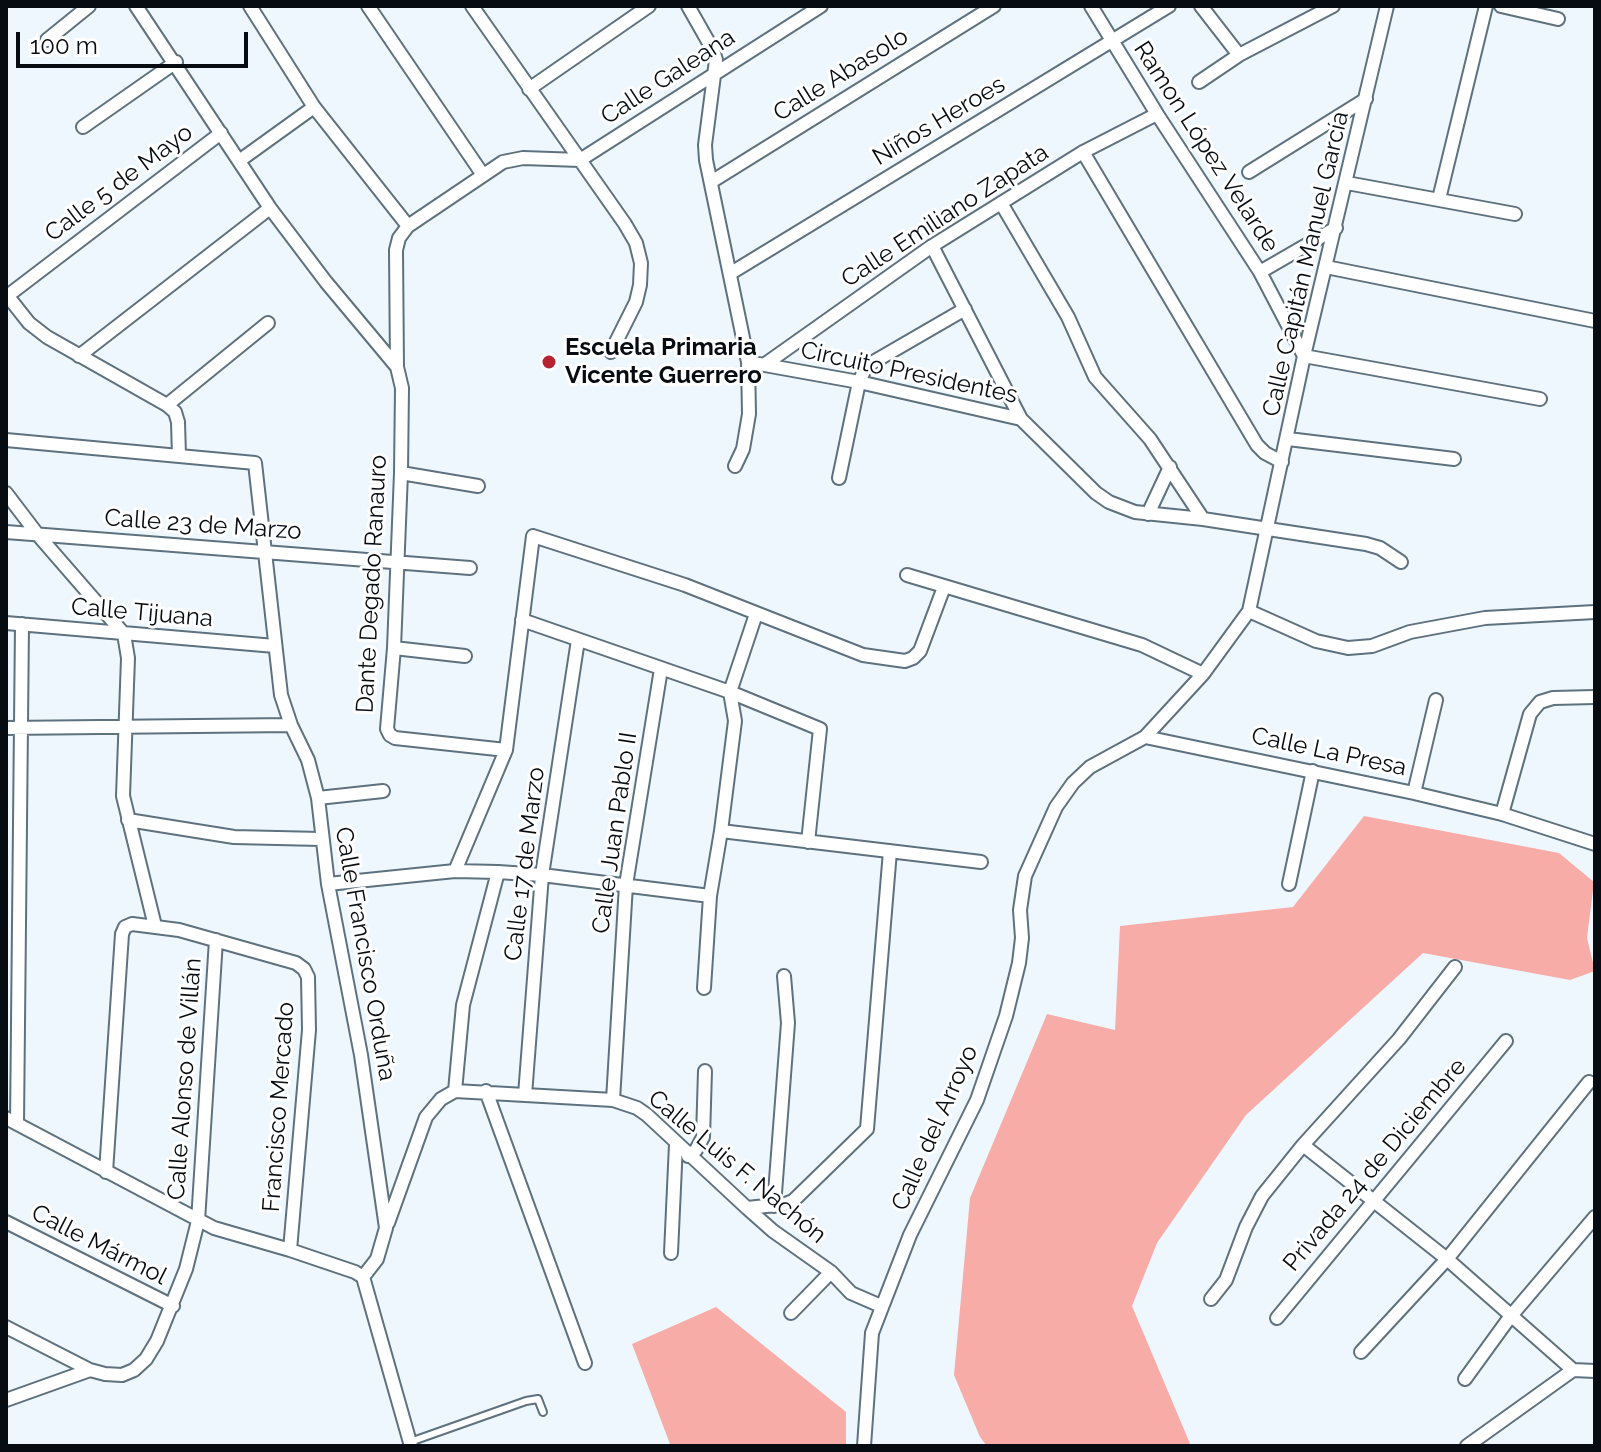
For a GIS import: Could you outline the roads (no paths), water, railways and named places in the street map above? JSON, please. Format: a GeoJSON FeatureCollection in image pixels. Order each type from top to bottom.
{"type":"FeatureCollection","features":[{"type":"Feature","properties":{"kind":"street"},"geometry":{"type":"LineString","coordinates":[[47,40],[89,6]]}},
{"type":"Feature","properties":{"kind":"street"},"geometry":{"type":"LineString","coordinates":[[136,6],[270,208],[326,282],[397,367]]}},
{"type":"Feature","properties":{"kind":"street"},"geometry":{"type":"LineString","coordinates":[[250,6],[314,107],[408,226],[512,159],[580,160]]}},
{"type":"Feature","properties":{"kind":"street"},"geometry":{"type":"LineString","coordinates":[[368,6],[483,175]]}},
{"type":"Feature","properties":{"kind":"street"},"geometry":{"type":"LineString","coordinates":[[472,6],[636,243],[641,263],[640,285],[636,302],[611,352]]}},
{"type":"Feature","properties":{"kind":"street"},"geometry":{"type":"LineString","coordinates":[[529,89],[649,6]]}},
{"type":"Feature","properties":{"kind":"street"},"geometry":{"type":"LineString","coordinates":[[688,6],[716,60],[705,145],[748,362],[749,414],[743,449],[735,466]]}},
{"type":"Feature","properties":{"kind":"street","name":"Calle Galeana"},"geometry":{"type":"LineString","coordinates":[[580,160],[821,6]]}},
{"type":"Feature","properties":{"kind":"street","name":"Calle Abasolo"},"geometry":{"type":"LineString","coordinates":[[711,182],[994,6]]}},
{"type":"Feature","properties":{"kind":"street","name":"Ramon López Velarde"},"geometry":{"type":"LineString","coordinates":[[1091,6],[1260,272],[1304,356]]}},
{"type":"Feature","properties":{"kind":"street","name":"Niños Heroes"},"geometry":{"type":"LineString","coordinates":[[731,273],[1169,6]]}},
{"type":"Feature","properties":{"kind":"street"},"geometry":{"type":"LineString","coordinates":[[1201,6],[1239,55]]}},
{"type":"Feature","properties":{"kind":"street"},"geometry":{"type":"LineString","coordinates":[[1199,82],[1239,55],[1333,6]]}},
{"type":"Feature","properties":{"kind":"street","name":"Calle Capitán Manuel García"},"geometry":{"type":"LineString","coordinates":[[1265,530],[1387,6]]}},
{"type":"Feature","properties":{"kind":"street"},"geometry":{"type":"LineString","coordinates":[[1439,199],[1486,6]]}},
{"type":"Feature","properties":{"kind":"street"},"geometry":{"type":"LineString","coordinates":[[1501,6],[1558,19]]}},
{"type":"Feature","properties":{"kind":"street"},"geometry":{"type":"LineString","coordinates":[[83,127],[176,62]]}},
{"type":"Feature","properties":{"kind":"street"},"geometry":{"type":"LineString","coordinates":[[1249,172],[1366,99]]}},
{"type":"Feature","properties":{"kind":"street"},"geometry":{"type":"LineString","coordinates":[[239,161],[314,107]]}},
{"type":"Feature","properties":{"kind":"street","name":"Calle Emiliano Zapata"},"geometry":{"type":"LineString","coordinates":[[764,365],[932,246],[1083,152],[1157,114]]}},
{"type":"Feature","properties":{"kind":"street","name":"Calle 5 de Mayo"},"geometry":{"type":"LineString","coordinates":[[6,296],[221,133]]}},
{"type":"Feature","properties":{"kind":"street"},"geometry":{"type":"LineString","coordinates":[[1083,152],[1257,445],[1282,462]]}},
{"type":"Feature","properties":{"kind":"street"},"geometry":{"type":"LineString","coordinates":[[1347,183],[1515,214]]}},
{"type":"Feature","properties":{"kind":"street"},"geometry":{"type":"LineString","coordinates":[[1001,203],[1068,317],[1095,377],[1150,439],[1203,519]]}},
{"type":"Feature","properties":{"kind":"street"},"geometry":{"type":"LineString","coordinates":[[79,356],[270,208]]}},
{"type":"Feature","properties":{"kind":"street","name":"Dante Degado Ranauro"},"geometry":{"type":"LineString","coordinates":[[408,226],[399,238],[396,250],[397,367],[402,388],[401,473],[394,648],[387,729],[395,738],[506,750]]}},
{"type":"Feature","properties":{"kind":"street"},"geometry":{"type":"LineString","coordinates":[[1260,272],[1336,228]]}},
{"type":"Feature","properties":{"kind":"street"},"geometry":{"type":"LineString","coordinates":[[932,246],[1021,419]]}},
{"type":"Feature","properties":{"kind":"street"},"geometry":{"type":"LineString","coordinates":[[1326,267],[1595,321]]}},
{"type":"Feature","properties":{"kind":"street"},"geometry":{"type":"LineString","coordinates":[[6,296],[29,323],[175,412],[179,456],[6,440]]}},
{"type":"Feature","properties":{"kind":"street"},"geometry":{"type":"LineString","coordinates":[[839,478],[859,382],[870,364],[965,309]]}},
{"type":"Feature","properties":{"kind":"street"},"geometry":{"type":"LineString","coordinates":[[167,405],[268,323]]}},
{"type":"Feature","properties":{"kind":"street"},"geometry":{"type":"LineString","coordinates":[[1304,356],[1540,399]]}},
{"type":"Feature","properties":{"kind":"street","name":"Circuito Presidentes"},"geometry":{"type":"LineString","coordinates":[[748,362],[859,382],[1021,419],[1096,493],[1120,507],[1148,514],[1203,519],[1366,544],[1380,548],[1401,562]]}},
{"type":"Feature","properties":{"kind":"street"},"geometry":{"type":"LineString","coordinates":[[1288,439],[1454,459]]}},
{"type":"Feature","properties":{"kind":"street","name":"Calle Francisco Orduña"},"geometry":{"type":"LineString","coordinates":[[179,456],[255,463],[281,695],[308,760],[318,798],[328,884],[361,1055],[386,1228],[377,1259],[363,1277]]}},
{"type":"Feature","properties":{"kind":"street"},"geometry":{"type":"LineString","coordinates":[[1148,514],[1170,467]]}},
{"type":"Feature","properties":{"kind":"street"},"geometry":{"type":"LineString","coordinates":[[401,473],[478,486]]}},
{"type":"Feature","properties":{"kind":"street"},"geometry":{"type":"LineString","coordinates":[[6,493],[38,535],[124,634],[128,658],[123,796],[155,926]]}},
{"type":"Feature","properties":{"kind":"street","name":"Calle del Arroyo"},"geometry":{"type":"LineString","coordinates":[[864,1446],[872,1333],[910,1235],[977,1100],[1006,1016],[1019,963],[1022,938],[1020,910],[1025,876],[1056,807],[1073,783],[1090,767],[1145,737],[1203,674],[1249,611],[1265,530]]}},
{"type":"Feature","properties":{"kind":"street","name":"Calle 23 de Marzo"},"geometry":{"type":"LineString","coordinates":[[6,532],[470,568]]}},
{"type":"Feature","properties":{"kind":"street"},"geometry":{"type":"LineString","coordinates":[[455,871],[506,750],[533,536],[685,585],[863,655],[905,661],[920,651],[944,587]]}},
{"type":"Feature","properties":{"kind":"street"},"geometry":{"type":"LineString","coordinates":[[907,575],[1142,645],[1203,674]]}},
{"type":"Feature","properties":{"kind":"street"},"geometry":{"type":"LineString","coordinates":[[1249,611],[1316,641],[1348,648],[1372,646],[1410,632],[1485,618],[1595,612]]}},
{"type":"Feature","properties":{"kind":"street"},"geometry":{"type":"LineString","coordinates":[[704,988],[710,896],[735,721],[730,692],[756,614]]}},
{"type":"Feature","properties":{"kind":"street"},"geometry":{"type":"LineString","coordinates":[[522,620],[730,692],[820,729],[808,842]]}},
{"type":"Feature","properties":{"kind":"street","name":"Calle Tijuana"},"geometry":{"type":"LineString","coordinates":[[6,623],[275,646]]}},
{"type":"Feature","properties":{"kind":"street"},"geometry":{"type":"LineString","coordinates":[[22,624],[13,727],[11,1121],[198,1221],[363,1277],[410,1444]]}},
{"type":"Feature","properties":{"kind":"street","name":"Calle 17 de Marzo"},"geometry":{"type":"LineString","coordinates":[[525,1095],[542,875],[578,640]]}},
{"type":"Feature","properties":{"kind":"street"},"geometry":{"type":"LineString","coordinates":[[394,648],[465,656]]}},
{"type":"Feature","properties":{"kind":"street","name":"Calle Juan Pablo II"},"geometry":{"type":"LineString","coordinates":[[613,1100],[626,885],[661,669]]}},
{"type":"Feature","properties":{"kind":"street"},"geometry":{"type":"LineString","coordinates":[[1502,814],[1530,714],[1540,702],[1553,698],[1595,697]]}},
{"type":"Feature","properties":{"kind":"street"},"geometry":{"type":"LineString","coordinates":[[1414,793],[1436,700]]}},
{"type":"Feature","properties":{"kind":"street"},"geometry":{"type":"LineString","coordinates":[[13,727],[291,725]]}},
{"type":"Feature","properties":{"kind":"street","name":"Calle La Presa"},"geometry":{"type":"LineString","coordinates":[[1145,737],[1414,793],[1502,814],[1595,844]]}},
{"type":"Feature","properties":{"kind":"street"},"geometry":{"type":"LineString","coordinates":[[1289,884],[1313,771]]}},
{"type":"Feature","properties":{"kind":"street"},"geometry":{"type":"LineString","coordinates":[[318,798],[383,791]]}},
{"type":"Feature","properties":{"kind":"street"},"geometry":{"type":"LineString","coordinates":[[128,820],[234,837],[321,839]]}},
{"type":"Feature","properties":{"kind":"street"},"geometry":{"type":"LineString","coordinates":[[721,831],[981,862]]}},
{"type":"Feature","properties":{"kind":"street"},"geometry":{"type":"LineString","coordinates":[[747,1208],[793,1201],[867,1129],[890,851]]}},
{"type":"Feature","properties":{"kind":"street"},"geometry":{"type":"LineString","coordinates":[[328,884],[455,871],[498,872],[710,896]]}},
{"type":"Feature","properties":{"kind":"street"},"geometry":{"type":"LineString","coordinates":[[386,1228],[426,1117],[441,1099],[455,1091],[463,1005],[498,872]]}},
{"type":"Feature","properties":{"kind":"street"},"geometry":{"type":"LineString","coordinates":[[106,1172],[122,934],[125,927],[132,924],[155,926],[216,940]]}},
{"type":"Feature","properties":{"kind":"street","name":"Francisco Mercado"},"geometry":{"type":"LineString","coordinates":[[216,940],[296,963],[308,977],[309,1030],[290,1250]]}},
{"type":"Feature","properties":{"kind":"street","name":"Calle Alonso de Villán"},"geometry":{"type":"LineString","coordinates":[[90,1370],[114,1375],[134,1370],[146,1359],[173,1306],[186,1269],[198,1221],[216,940]]}},
{"type":"Feature","properties":{"kind":"street"},"geometry":{"type":"LineString","coordinates":[[1211,1299],[1226,1280],[1246,1227],[1262,1196],[1303,1145],[1399,1039],[1455,967]]}},
{"type":"Feature","properties":{"kind":"street"},"geometry":{"type":"LineString","coordinates":[[774,1206],[788,1023],[784,976]]}},
{"type":"Feature","properties":{"kind":"street","name":"Privada 24 de Diciembre"},"geometry":{"type":"LineString","coordinates":[[1277,1318],[1506,1041]]}},
{"type":"Feature","properties":{"kind":"street"},"geometry":{"type":"LineString","coordinates":[[688,1156],[696,1150],[703,1137],[705,1071]]}},
{"type":"Feature","properties":{"kind":"street"},"geometry":{"type":"LineString","coordinates":[[1361,1352],[1447,1259],[1589,1082]]}},
{"type":"Feature","properties":{"kind":"street","name":"Calle Luis F. Nachón"},"geometry":{"type":"LineString","coordinates":[[455,1091],[613,1100],[637,1108],[773,1231],[831,1272],[851,1293],[881,1306]]}},
{"type":"Feature","properties":{"kind":"street"},"geometry":{"type":"LineString","coordinates":[[486,1091],[585,1363]]}},
{"type":"Feature","properties":{"kind":"street"},"geometry":{"type":"LineString","coordinates":[[671,1253],[676,1144]]}},
{"type":"Feature","properties":{"kind":"street"},"geometry":{"type":"LineString","coordinates":[[1303,1145],[1447,1259],[1573,1370],[1595,1371]]}},
{"type":"Feature","properties":{"kind":"street"},"geometry":{"type":"LineString","coordinates":[[1465,1379],[1510,1317],[1595,1217]]}},
{"type":"Feature","properties":{"kind":"street","name":"Calle Mármol"},"geometry":{"type":"LineString","coordinates":[[6,1222],[173,1306]]}},
{"type":"Feature","properties":{"kind":"street"},"geometry":{"type":"LineString","coordinates":[[791,1313],[831,1272]]}},
{"type":"Feature","properties":{"kind":"street"},"geometry":{"type":"LineString","coordinates":[[6,1327],[90,1370]]}},
{"type":"Feature","properties":{"kind":"street"},"geometry":{"type":"LineString","coordinates":[[6,1400],[90,1370]]}},
{"type":"Feature","properties":{"kind":"street"},"geometry":{"type":"LineString","coordinates":[[1467,1446],[1573,1370]]}},
{"type":"Feature","properties":{"kind":"lane"},"geometry":{"type":"LineString","coordinates":[[410,1444],[526,1401],[538,1399],[543,1412]]}},
{"type":"Feature","properties":{"kind":"place","name":"Escuela Primaria Vicente Guerrero"},"geometry":{"type":"Point","coordinates":[549,362]}}]}
